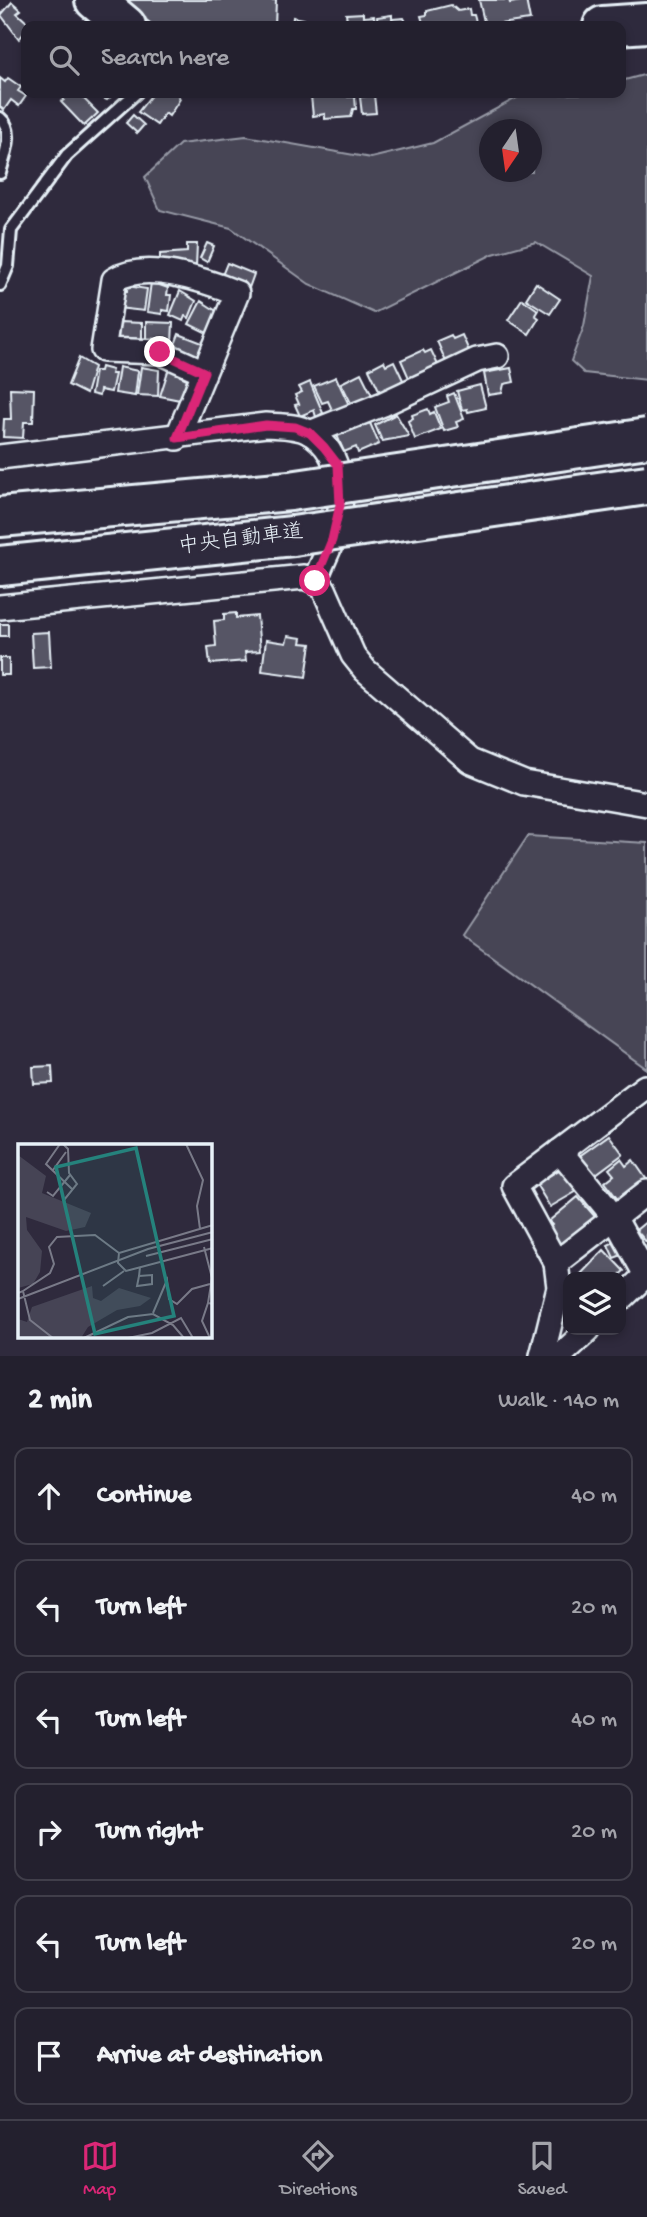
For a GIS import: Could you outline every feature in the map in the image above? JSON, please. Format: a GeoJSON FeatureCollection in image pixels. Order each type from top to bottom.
{"type":"FeatureCollection","features":[{"type":"Feature","properties":{"kind":"highway"},"geometry":{"type":"LineString","coordinates":[[95,0],[120,21]]}},
{"type":"Feature","properties":{"kind":"highway"},"geometry":{"type":"LineString","coordinates":[[626,24],[647,23]]}},
{"type":"Feature","properties":{"kind":"highway","name":"中央自動車道"},"geometry":{"type":"LineString","coordinates":[[0,517],[290,491],[647,438]]}},
{"type":"Feature","properties":{"kind":"highway","name":"中央自動車道"},"geometry":{"type":"LineString","coordinates":[[0,566],[293,536],[647,485]]}},
{"type":"Feature","properties":{"kind":"street"},"geometry":{"type":"LineString","coordinates":[[177,438],[237,293],[198,277],[127,271],[114,280],[103,350],[160,352],[204,372]]}},
{"type":"Feature","properties":{"kind":"street"},"geometry":{"type":"LineString","coordinates":[[310,433],[383,404],[477,360],[496,356]]}},
{"type":"Feature","properties":{"kind":"street"},"geometry":{"type":"LineString","coordinates":[[0,457],[177,438],[266,425],[295,427],[310,433],[338,465],[340,487],[332,540],[315,581]]}},
{"type":"Feature","properties":{"kind":"street"},"geometry":{"type":"LineString","coordinates":[[0,607],[304,577],[315,581],[324,589],[353,655],[365,670],[470,761],[524,783],[647,803]]}},
{"type":"Feature","properties":{"kind":"street"},"geometry":{"type":"LineString","coordinates":[[583,1335],[564,1353],[542,1356],[559,1287],[556,1263],[514,1186],[645,1087]]}},
{"type":"Feature","properties":{"kind":"street"},"geometry":{"type":"LineString","coordinates":[[560,1151],[614,1217],[647,1276],[626,1295]]}},
{"type":"Feature","properties":{"kind":"street"},"geometry":{"type":"LineString","coordinates":[[556,1263],[647,1192]]}},
{"type":"Feature","properties":{"kind":"lane"},"geometry":{"type":"LineString","coordinates":[[0,285],[8,266],[11,230],[67,155],[130,98]]}},
{"type":"Feature","properties":{"kind":"lane"},"geometry":{"type":"LineString","coordinates":[[0,118],[6,123],[9,135],[0,173]]}},
{"type":"Feature","properties":{"kind":"shaded area"},"geometry":{"type":"Polygon","coordinates":[[[647,74],[647,380],[584,373],[571,361],[584,326],[593,276],[536,242],[493,254],[374,313],[309,284],[231,228],[160,210],[145,177],[180,144],[246,136],[371,158],[433,143],[516,98],[626,98],[626,80],[647,74]]]}},
{"type":"Feature","properties":{"kind":"shaded area"},"geometry":{"type":"Polygon","coordinates":[[[528,836],[647,843],[647,1069],[462,935],[528,836]]]}},
{"type":"Feature","properties":{"kind":"building"},"geometry":{"type":"Polygon","coordinates":[[[121,0],[276,0],[275,21],[148,21],[121,0]]]}},
{"type":"Feature","properties":{"kind":"building"},"geometry":{"type":"Polygon","coordinates":[[[479,0],[509,0],[510,3],[526,0],[530,20],[484,21],[479,0]]]}},
{"type":"Feature","properties":{"kind":"building"},"geometry":{"type":"Polygon","coordinates":[[[12,2],[21,10],[17,13],[26,21],[21,21],[19,39],[1,15],[12,2]]]}},
{"type":"Feature","properties":{"kind":"building"},"geometry":{"type":"Polygon","coordinates":[[[451,5],[458,11],[469,9],[476,21],[422,21],[421,16],[427,15],[427,11],[451,5]]]}},
{"type":"Feature","properties":{"kind":"building"},"geometry":{"type":"Polygon","coordinates":[[[363,13],[363,17],[374,16],[374,21],[347,21],[346,14],[363,13]]]}},
{"type":"Feature","properties":{"kind":"building"},"geometry":{"type":"Polygon","coordinates":[[[392,15],[392,19],[404,18],[406,21],[377,21],[377,17],[392,15]]]}},
{"type":"Feature","properties":{"kind":"building"},"geometry":{"type":"Polygon","coordinates":[[[293,17],[304,19],[304,21],[293,21],[293,17]]]}},
{"type":"Feature","properties":{"kind":"building"},"geometry":{"type":"Polygon","coordinates":[[[0,78],[5,82],[8,78],[21,87],[18,91],[21,98],[25,98],[19,106],[11,100],[4,110],[0,107],[0,78]]]}},
{"type":"Feature","properties":{"kind":"building"},"geometry":{"type":"Polygon","coordinates":[[[83,98],[98,113],[84,126],[61,102],[83,98]]]}},
{"type":"Feature","properties":{"kind":"building"},"geometry":{"type":"Polygon","coordinates":[[[149,98],[180,99],[169,116],[165,113],[157,125],[138,112],[149,98]]]}},
{"type":"Feature","properties":{"kind":"building"},"geometry":{"type":"Polygon","coordinates":[[[311,98],[355,98],[356,109],[353,109],[351,117],[325,119],[325,114],[313,116],[311,98]]]}},
{"type":"Feature","properties":{"kind":"building"},"geometry":{"type":"Polygon","coordinates":[[[360,98],[374,98],[376,113],[362,114],[360,98]]]}},
{"type":"Feature","properties":{"kind":"building"},"geometry":{"type":"Polygon","coordinates":[[[133,115],[144,125],[137,133],[126,123],[133,115]]]}},
{"type":"Feature","properties":{"kind":"building"},"geometry":{"type":"Polygon","coordinates":[[[207,243],[214,246],[207,262],[200,258],[207,243]]]}},
{"type":"Feature","properties":{"kind":"building"},"geometry":{"type":"Polygon","coordinates":[[[187,244],[197,244],[196,267],[160,266],[160,254],[187,252],[187,244]]]}},
{"type":"Feature","properties":{"kind":"building"},"geometry":{"type":"Polygon","coordinates":[[[227,263],[254,274],[249,288],[221,278],[227,263]]]}},
{"type":"Feature","properties":{"kind":"building"},"geometry":{"type":"Polygon","coordinates":[[[151,282],[168,288],[167,295],[171,295],[169,311],[162,310],[162,314],[147,312],[151,282]]]}},
{"type":"Feature","properties":{"kind":"building"},"geometry":{"type":"Polygon","coordinates":[[[536,283],[560,299],[550,314],[526,299],[536,283]]]}},
{"type":"Feature","properties":{"kind":"building"},"geometry":{"type":"Polygon","coordinates":[[[127,286],[147,289],[144,311],[118,308],[120,290],[127,291],[127,286]]]}},
{"type":"Feature","properties":{"kind":"building"},"geometry":{"type":"Polygon","coordinates":[[[180,291],[196,301],[189,318],[185,316],[183,321],[170,315],[180,291]]]}},
{"type":"Feature","properties":{"kind":"building"},"geometry":{"type":"Polygon","coordinates":[[[522,299],[538,310],[535,315],[539,318],[529,334],[508,320],[522,299]]]}},
{"type":"Feature","properties":{"kind":"building"},"geometry":{"type":"Polygon","coordinates":[[[201,301],[218,312],[207,333],[189,324],[201,301]]]}},
{"type":"Feature","properties":{"kind":"building"},"geometry":{"type":"Polygon","coordinates":[[[119,322],[142,323],[142,345],[118,340],[119,322]]]}},
{"type":"Feature","properties":{"kind":"building"},"geometry":{"type":"Polygon","coordinates":[[[146,322],[173,323],[172,343],[146,345],[146,322]]]}},
{"type":"Feature","properties":{"kind":"building"},"geometry":{"type":"Polygon","coordinates":[[[179,334],[205,344],[200,358],[173,350],[179,334]]]}},
{"type":"Feature","properties":{"kind":"building"},"geometry":{"type":"Polygon","coordinates":[[[451,335],[453,339],[462,335],[469,351],[446,362],[437,341],[451,335]]]}},
{"type":"Feature","properties":{"kind":"building"},"geometry":{"type":"Polygon","coordinates":[[[423,350],[425,353],[431,350],[438,365],[409,378],[401,360],[423,350]]]}},
{"type":"Feature","properties":{"kind":"building"},"geometry":{"type":"Polygon","coordinates":[[[79,358],[94,367],[86,394],[68,385],[79,358]]]}},
{"type":"Feature","properties":{"kind":"building"},"geometry":{"type":"Polygon","coordinates":[[[384,361],[386,365],[394,361],[403,380],[381,394],[369,369],[384,361]]]}},
{"type":"Feature","properties":{"kind":"building"},"geometry":{"type":"Polygon","coordinates":[[[101,367],[112,370],[111,374],[115,374],[111,392],[100,390],[99,396],[91,394],[95,371],[100,371],[101,367]]]}},
{"type":"Feature","properties":{"kind":"building"},"geometry":{"type":"Polygon","coordinates":[[[119,367],[138,371],[135,396],[115,393],[119,367]]]}},
{"type":"Feature","properties":{"kind":"building"},"geometry":{"type":"Polygon","coordinates":[[[141,367],[159,370],[158,396],[137,395],[141,367]]]}},
{"type":"Feature","properties":{"kind":"building"},"geometry":{"type":"Polygon","coordinates":[[[169,368],[187,379],[180,400],[160,396],[169,368]]]}},
{"type":"Feature","properties":{"kind":"building"},"geometry":{"type":"Polygon","coordinates":[[[511,368],[514,382],[504,384],[502,393],[488,395],[484,373],[511,368]]]}},
{"type":"Feature","properties":{"kind":"building"},"geometry":{"type":"Polygon","coordinates":[[[361,373],[373,397],[353,407],[341,383],[361,373]]]}},
{"type":"Feature","properties":{"kind":"building"},"geometry":{"type":"Polygon","coordinates":[[[336,377],[349,405],[333,412],[328,401],[322,403],[314,386],[336,377]]]}},
{"type":"Feature","properties":{"kind":"building"},"geometry":{"type":"Polygon","coordinates":[[[310,382],[323,413],[316,417],[314,410],[300,416],[295,405],[299,404],[295,395],[302,392],[299,387],[310,382]]]}},
{"type":"Feature","properties":{"kind":"building"},"geometry":{"type":"Polygon","coordinates":[[[480,385],[486,408],[468,412],[467,409],[462,410],[457,391],[480,385]]]}},
{"type":"Feature","properties":{"kind":"building"},"geometry":{"type":"Polygon","coordinates":[[[10,388],[34,389],[33,422],[24,422],[23,438],[3,437],[4,419],[11,419],[10,388]]]}},
{"type":"Feature","properties":{"kind":"building"},"geometry":{"type":"Polygon","coordinates":[[[454,393],[464,419],[456,422],[458,427],[444,431],[435,407],[449,402],[447,396],[454,393]]]}},
{"type":"Feature","properties":{"kind":"building"},"geometry":{"type":"Polygon","coordinates":[[[428,409],[430,414],[434,412],[441,429],[415,439],[408,421],[413,418],[412,415],[428,409]]]}},
{"type":"Feature","properties":{"kind":"building"},"geometry":{"type":"Polygon","coordinates":[[[396,414],[409,436],[382,441],[375,425],[396,414]]]}},
{"type":"Feature","properties":{"kind":"building"},"geometry":{"type":"Polygon","coordinates":[[[370,423],[379,444],[358,453],[356,447],[344,452],[336,433],[370,423]]]}},
{"type":"Feature","properties":{"kind":"building"},"geometry":{"type":"Polygon","coordinates":[[[236,613],[236,618],[257,616],[260,651],[245,652],[246,661],[210,664],[208,647],[216,646],[214,621],[224,620],[224,614],[236,613]]]}},
{"type":"Feature","properties":{"kind":"building"},"geometry":{"type":"Polygon","coordinates":[[[0,624],[8,624],[8,636],[0,636],[0,624]]]}},
{"type":"Feature","properties":{"kind":"building"},"geometry":{"type":"Polygon","coordinates":[[[49,632],[51,667],[33,668],[31,633],[49,632]]]}},
{"type":"Feature","properties":{"kind":"building"},"geometry":{"type":"Polygon","coordinates":[[[288,636],[302,638],[301,643],[311,644],[306,677],[262,671],[266,640],[286,643],[288,636]]]}},
{"type":"Feature","properties":{"kind":"building"},"geometry":{"type":"Polygon","coordinates":[[[0,658],[9,658],[9,675],[0,675],[0,658]]]}},
{"type":"Feature","properties":{"kind":"building"},"geometry":{"type":"Polygon","coordinates":[[[52,1066],[53,1083],[34,1084],[33,1067],[52,1066]]]}},
{"type":"Feature","properties":{"kind":"building"},"geometry":{"type":"Polygon","coordinates":[[[609,1135],[623,1154],[592,1177],[578,1157],[609,1135]]]}},
{"type":"Feature","properties":{"kind":"building"},"geometry":{"type":"Polygon","coordinates":[[[621,1159],[626,1166],[633,1160],[647,1180],[619,1201],[605,1182],[614,1175],[609,1169],[621,1159]]]}},
{"type":"Feature","properties":{"kind":"building"},"geometry":{"type":"Polygon","coordinates":[[[564,1167],[579,1190],[550,1207],[536,1184],[564,1167]]]}},
{"type":"Feature","properties":{"kind":"building"},"geometry":{"type":"Polygon","coordinates":[[[578,1197],[597,1219],[563,1247],[548,1229],[552,1225],[549,1221],[578,1197]]]}},
{"type":"Feature","properties":{"kind":"building"},"geometry":{"type":"Polygon","coordinates":[[[647,1221],[647,1243],[636,1230],[647,1221]]]}},
{"type":"Feature","properties":{"kind":"building"},"geometry":{"type":"Polygon","coordinates":[[[616,1241],[622,1255],[614,1258],[608,1245],[616,1241]]]}},
{"type":"Feature","properties":{"kind":"building"},"geometry":{"type":"Polygon","coordinates":[[[604,1250],[624,1271],[623,1272],[583,1272],[604,1250]]]}},
{"type":"Feature","properties":{"kind":"route"},"geometry":{"type":"LineString","coordinates":[[160,352],[204,372],[177,438],[266,425],[295,427],[310,433],[338,465],[340,505],[337,523],[315,581]]}}]}
